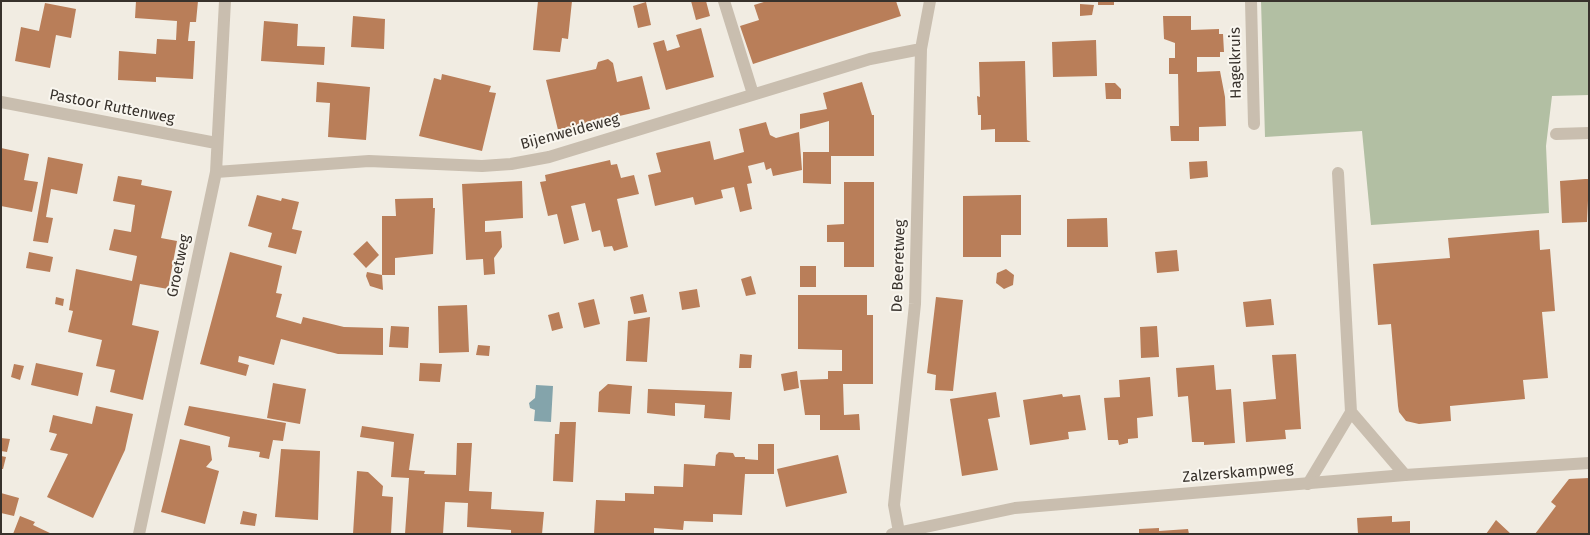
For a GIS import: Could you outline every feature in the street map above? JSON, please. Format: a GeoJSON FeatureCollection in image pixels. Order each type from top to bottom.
{"type":"FeatureCollection","features":[{"type":"Feature","properties":{"kind":"street","name":"Groetweg"},"geometry":{"type":"LineString","coordinates":[[138,534],[216,172],[216,143],[225,1]]}},
{"type":"Feature","properties":{"kind":"street"},"geometry":{"type":"LineString","coordinates":[[724,1],[753,94]]}},
{"type":"Feature","properties":{"kind":"street","name":"De Beeretweg"},"geometry":{"type":"LineString","coordinates":[[895,533],[894,505],[914,304],[921,49],[930,1]]}},
{"type":"Feature","properties":{"kind":"street","name":"Hagelkruis"},"geometry":{"type":"LineString","coordinates":[[1251,1],[1254,124]]}},
{"type":"Feature","properties":{"kind":"street","name":"Bijenweideweg"},"geometry":{"type":"LineString","coordinates":[[216,172],[369,160],[482,166],[511,164],[549,157],[870,59],[921,49]]}},
{"type":"Feature","properties":{"kind":"street","name":"Pastoor Ruttenweg"},"geometry":{"type":"LineString","coordinates":[[1,102],[216,143]]}},
{"type":"Feature","properties":{"kind":"street"},"geometry":{"type":"LineString","coordinates":[[1556,134],[1589,133]]}},
{"type":"Feature","properties":{"kind":"street"},"geometry":{"type":"LineString","coordinates":[[1308,484],[1351,412],[1338,173]]}},
{"type":"Feature","properties":{"kind":"street"},"geometry":{"type":"LineString","coordinates":[[1351,412],[1405,475]]}},
{"type":"Feature","properties":{"kind":"street","name":"Zalzerskampweg"},"geometry":{"type":"LineString","coordinates":[[895,533],[1015,508],[1405,475],[1589,462]]}},
{"type":"Feature","properties":{"kind":"green space"},"geometry":{"type":"Polygon","coordinates":[[[1261,1],[1589,1],[1589,95],[1552,96],[1546,146],[1549,213],[1371,225],[1362,131],[1265,137],[1261,1]]]}},
{"type":"Feature","properties":{"kind":"water"},"geometry":{"type":"Polygon","coordinates":[[[536,385],[553,386],[551,422],[534,421],[535,410],[530,408],[529,403],[535,398],[536,385]]]}},
{"type":"Feature","properties":{"kind":"building"},"geometry":{"type":"Polygon","coordinates":[[[136,1],[198,1],[196,22],[190,22],[188,41],[195,41],[193,79],[156,77],[156,82],[118,80],[119,51],[156,54],[157,39],[176,40],[177,21],[135,18],[136,1]]]}},
{"type":"Feature","properties":{"kind":"building"},"geometry":{"type":"Polygon","coordinates":[[[538,1],[572,1],[568,39],[562,38],[560,52],[533,50],[538,1]]]}},
{"type":"Feature","properties":{"kind":"building"},"geometry":{"type":"Polygon","coordinates":[[[691,1],[706,1],[710,16],[696,20],[691,1]]]}},
{"type":"Feature","properties":{"kind":"building"},"geometry":{"type":"Polygon","coordinates":[[[767,1],[896,1],[901,16],[753,64],[740,26],[759,20],[754,5],[767,1]]]}},
{"type":"Feature","properties":{"kind":"building"},"geometry":{"type":"Polygon","coordinates":[[[1098,1],[1114,1],[1114,5],[1098,5],[1098,1]]]}},
{"type":"Feature","properties":{"kind":"building"},"geometry":{"type":"Polygon","coordinates":[[[646,2],[651,25],[638,28],[633,6],[646,2]]]}},
{"type":"Feature","properties":{"kind":"building"},"geometry":{"type":"Polygon","coordinates":[[[45,3],[76,9],[71,38],[56,35],[50,68],[15,61],[21,27],[39,31],[45,3]]]}},
{"type":"Feature","properties":{"kind":"building"},"geometry":{"type":"Polygon","coordinates":[[[1080,4],[1094,5],[1092,15],[1080,16],[1080,4]]]}},
{"type":"Feature","properties":{"kind":"building"},"geometry":{"type":"Polygon","coordinates":[[[353,16],[385,19],[384,49],[351,47],[353,16]]]}},
{"type":"Feature","properties":{"kind":"building"},"geometry":{"type":"Polygon","coordinates":[[[1163,16],[1191,16],[1191,30],[1219,29],[1219,34],[1223,34],[1224,52],[1220,52],[1220,57],[1197,57],[1197,72],[1220,71],[1225,97],[1226,126],[1199,127],[1199,141],[1171,141],[1170,126],[1179,126],[1178,74],[1169,74],[1169,58],[1175,58],[1175,43],[1164,39],[1163,16]]]}},
{"type":"Feature","properties":{"kind":"building"},"geometry":{"type":"Polygon","coordinates":[[[264,21],[298,24],[297,46],[325,47],[324,65],[261,61],[264,21]]]}},
{"type":"Feature","properties":{"kind":"building"},"geometry":{"type":"Polygon","coordinates":[[[701,28],[714,77],[666,90],[653,43],[664,40],[667,51],[680,47],[676,35],[701,28]]]}},
{"type":"Feature","properties":{"kind":"building"},"geometry":{"type":"Polygon","coordinates":[[[1096,40],[1097,76],[1053,77],[1052,42],[1096,40]]]}},
{"type":"Feature","properties":{"kind":"building"},"geometry":{"type":"Polygon","coordinates":[[[608,59],[613,63],[617,82],[642,76],[650,109],[558,130],[546,80],[596,69],[598,62],[608,59]]]}},
{"type":"Feature","properties":{"kind":"building"},"geometry":{"type":"Polygon","coordinates":[[[1025,61],[1027,140],[1031,142],[995,142],[995,129],[981,130],[981,115],[978,115],[977,96],[980,97],[979,62],[1025,61]]]}},
{"type":"Feature","properties":{"kind":"building"},"geometry":{"type":"Polygon","coordinates":[[[442,74],[491,86],[489,92],[496,93],[482,151],[419,136],[434,78],[441,80],[442,74]]]}},
{"type":"Feature","properties":{"kind":"building"},"geometry":{"type":"Polygon","coordinates":[[[317,82],[370,87],[366,140],[328,137],[330,103],[316,102],[317,82]]]}},
{"type":"Feature","properties":{"kind":"building"},"geometry":{"type":"Polygon","coordinates":[[[862,82],[872,115],[874,115],[874,156],[831,156],[831,184],[803,183],[803,152],[829,152],[829,121],[800,129],[800,114],[827,109],[823,93],[862,82]]]}},
{"type":"Feature","properties":{"kind":"building"},"geometry":{"type":"Polygon","coordinates":[[[1105,83],[1115,83],[1121,89],[1121,99],[1106,99],[1105,83]]]}},
{"type":"Feature","properties":{"kind":"building"},"geometry":{"type":"Polygon","coordinates":[[[766,122],[770,135],[776,138],[799,132],[802,170],[773,176],[771,168],[766,170],[764,162],[748,166],[752,183],[747,184],[752,209],[740,212],[734,187],[721,190],[723,198],[695,205],[693,197],[655,206],[648,175],[661,172],[656,153],[710,141],[714,160],[744,152],[739,129],[766,122]]]}},
{"type":"Feature","properties":{"kind":"building"},"geometry":{"type":"Polygon","coordinates":[[[1,148],[29,154],[24,180],[38,182],[32,212],[1,206],[1,148]]]}},
{"type":"Feature","properties":{"kind":"building"},"geometry":{"type":"Polygon","coordinates":[[[48,157],[83,164],[77,194],[51,189],[46,217],[53,218],[48,243],[33,241],[48,157]]]}},
{"type":"Feature","properties":{"kind":"building"},"geometry":{"type":"Polygon","coordinates":[[[610,160],[611,165],[617,164],[621,178],[634,175],[639,194],[617,199],[628,247],[614,251],[612,246],[604,247],[600,230],[592,232],[585,203],[571,206],[579,240],[564,244],[557,214],[548,216],[540,182],[546,181],[545,175],[610,160]]]}},
{"type":"Feature","properties":{"kind":"building"},"geometry":{"type":"Polygon","coordinates":[[[1207,161],[1208,177],[1190,179],[1189,162],[1207,161]]]}},
{"type":"Feature","properties":{"kind":"building"},"geometry":{"type":"Polygon","coordinates":[[[118,176],[142,180],[141,185],[172,191],[161,238],[177,241],[168,289],[140,284],[132,325],[159,331],[143,400],[110,392],[115,370],[96,366],[102,340],[68,332],[73,311],[69,310],[76,269],[132,281],[137,256],[109,250],[114,229],[131,232],[135,205],[113,201],[118,176]]]}},
{"type":"Feature","properties":{"kind":"building"},"geometry":{"type":"Polygon","coordinates":[[[1589,179],[1587,222],[1562,223],[1560,181],[1589,179]]]}},
{"type":"Feature","properties":{"kind":"building"},"geometry":{"type":"Polygon","coordinates":[[[522,181],[523,218],[485,221],[485,232],[501,231],[502,247],[494,258],[495,274],[484,275],[483,259],[466,260],[462,184],[522,181]]]}},
{"type":"Feature","properties":{"kind":"building"},"geometry":{"type":"Polygon","coordinates":[[[844,182],[874,182],[874,267],[844,267],[844,242],[827,242],[827,225],[844,224],[844,182]]]}},
{"type":"Feature","properties":{"kind":"building"},"geometry":{"type":"Polygon","coordinates":[[[257,195],[281,201],[282,198],[299,202],[292,229],[302,231],[296,254],[268,247],[272,233],[248,226],[257,195]]]}},
{"type":"Feature","properties":{"kind":"building"},"geometry":{"type":"Polygon","coordinates":[[[1021,195],[1021,235],[1001,235],[1001,257],[963,257],[963,196],[1021,195]]]}},
{"type":"Feature","properties":{"kind":"building"},"geometry":{"type":"Polygon","coordinates":[[[433,198],[433,208],[435,208],[433,254],[395,258],[395,275],[382,275],[382,216],[396,216],[395,199],[433,198]]]}},
{"type":"Feature","properties":{"kind":"building"},"geometry":{"type":"Polygon","coordinates":[[[1107,218],[1108,247],[1067,247],[1067,219],[1107,218]]]}},
{"type":"Feature","properties":{"kind":"building"},"geometry":{"type":"Polygon","coordinates":[[[1539,230],[1540,250],[1550,249],[1555,311],[1542,312],[1548,378],[1523,380],[1525,399],[1450,406],[1451,421],[1419,424],[1406,421],[1399,412],[1398,406],[1391,324],[1378,325],[1373,264],[1450,258],[1448,238],[1539,230]]]}},
{"type":"Feature","properties":{"kind":"building"},"geometry":{"type":"Polygon","coordinates":[[[367,241],[379,255],[366,268],[353,254],[367,241]]]}},
{"type":"Feature","properties":{"kind":"building"},"geometry":{"type":"Polygon","coordinates":[[[1177,250],[1179,271],[1157,273],[1155,252],[1177,250]]]}},
{"type":"Feature","properties":{"kind":"building"},"geometry":{"type":"Polygon","coordinates":[[[29,252],[53,257],[50,272],[26,268],[29,252]]]}},
{"type":"Feature","properties":{"kind":"building"},"geometry":{"type":"Polygon","coordinates":[[[230,252],[282,266],[276,293],[282,294],[276,317],[301,324],[303,317],[344,327],[383,328],[383,355],[338,354],[281,339],[274,365],[239,356],[238,362],[249,365],[246,376],[200,364],[230,252]]]}},
{"type":"Feature","properties":{"kind":"building"},"geometry":{"type":"Polygon","coordinates":[[[800,266],[816,266],[816,287],[800,287],[800,266]]]}},
{"type":"Feature","properties":{"kind":"building"},"geometry":{"type":"Polygon","coordinates":[[[1006,269],[1014,275],[1013,285],[1004,289],[996,283],[997,273],[1006,269]]]}},
{"type":"Feature","properties":{"kind":"building"},"geometry":{"type":"Polygon","coordinates":[[[367,272],[382,275],[383,290],[370,286],[366,276],[367,272]]]}},
{"type":"Feature","properties":{"kind":"building"},"geometry":{"type":"Polygon","coordinates":[[[751,276],[756,294],[746,296],[741,279],[751,276]]]}},
{"type":"Feature","properties":{"kind":"building"},"geometry":{"type":"Polygon","coordinates":[[[697,289],[700,307],[682,310],[679,292],[697,289]]]}},
{"type":"Feature","properties":{"kind":"building"},"geometry":{"type":"Polygon","coordinates":[[[643,294],[647,312],[634,314],[630,297],[643,294]]]}},
{"type":"Feature","properties":{"kind":"building"},"geometry":{"type":"Polygon","coordinates":[[[798,295],[867,295],[867,315],[873,315],[873,384],[843,384],[844,415],[859,414],[860,430],[820,430],[820,415],[805,415],[800,380],[828,379],[828,371],[842,371],[842,350],[798,349],[798,295]]]}},
{"type":"Feature","properties":{"kind":"building"},"geometry":{"type":"Polygon","coordinates":[[[56,297],[64,299],[63,306],[55,304],[56,297]]]}},
{"type":"Feature","properties":{"kind":"building"},"geometry":{"type":"Polygon","coordinates":[[[936,297],[963,300],[953,391],[935,390],[936,375],[927,373],[936,297]]]}},
{"type":"Feature","properties":{"kind":"building"},"geometry":{"type":"Polygon","coordinates":[[[594,299],[600,324],[584,328],[578,303],[594,299]]]}},
{"type":"Feature","properties":{"kind":"building"},"geometry":{"type":"Polygon","coordinates":[[[1271,299],[1274,325],[1246,327],[1243,302],[1271,299]]]}},
{"type":"Feature","properties":{"kind":"building"},"geometry":{"type":"Polygon","coordinates":[[[467,305],[469,352],[439,353],[438,306],[467,305]]]}},
{"type":"Feature","properties":{"kind":"building"},"geometry":{"type":"Polygon","coordinates":[[[559,312],[563,328],[552,331],[548,315],[559,312]]]}},
{"type":"Feature","properties":{"kind":"building"},"geometry":{"type":"Polygon","coordinates":[[[650,317],[647,362],[626,361],[628,321],[650,317]]]}},
{"type":"Feature","properties":{"kind":"building"},"geometry":{"type":"Polygon","coordinates":[[[391,326],[409,327],[408,348],[389,347],[391,326]]]}},
{"type":"Feature","properties":{"kind":"building"},"geometry":{"type":"Polygon","coordinates":[[[1157,326],[1159,357],[1141,358],[1140,327],[1157,326]]]}},
{"type":"Feature","properties":{"kind":"building"},"geometry":{"type":"Polygon","coordinates":[[[478,345],[490,346],[489,356],[476,355],[478,345]]]}},
{"type":"Feature","properties":{"kind":"building"},"geometry":{"type":"Polygon","coordinates":[[[740,354],[752,355],[751,368],[739,368],[740,354]]]}},
{"type":"Feature","properties":{"kind":"building"},"geometry":{"type":"Polygon","coordinates":[[[1296,354],[1301,429],[1285,430],[1286,439],[1246,442],[1243,402],[1276,399],[1272,355],[1296,354]]]}},
{"type":"Feature","properties":{"kind":"building"},"geometry":{"type":"Polygon","coordinates":[[[36,363],[83,373],[78,396],[31,385],[36,363]]]}},
{"type":"Feature","properties":{"kind":"building"},"geometry":{"type":"Polygon","coordinates":[[[420,363],[442,364],[440,382],[419,381],[420,363]]]}},
{"type":"Feature","properties":{"kind":"building"},"geometry":{"type":"Polygon","coordinates":[[[14,364],[24,366],[20,380],[11,377],[14,364]]]}},
{"type":"Feature","properties":{"kind":"building"},"geometry":{"type":"Polygon","coordinates":[[[1214,365],[1216,390],[1231,389],[1235,443],[1204,445],[1204,442],[1192,442],[1188,396],[1178,397],[1176,368],[1214,365]]]}},
{"type":"Feature","properties":{"kind":"building"},"geometry":{"type":"Polygon","coordinates":[[[797,371],[799,388],[784,391],[781,374],[797,371]]]}},
{"type":"Feature","properties":{"kind":"building"},"geometry":{"type":"Polygon","coordinates":[[[1150,377],[1153,416],[1137,418],[1138,438],[1128,439],[1128,443],[1119,445],[1118,440],[1108,440],[1104,398],[1120,397],[1119,380],[1150,377]]]}},
{"type":"Feature","properties":{"kind":"building"},"geometry":{"type":"Polygon","coordinates":[[[273,383],[306,389],[300,424],[267,418],[273,383]]]}},
{"type":"Feature","properties":{"kind":"building"},"geometry":{"type":"Polygon","coordinates":[[[608,384],[632,386],[630,414],[598,412],[599,392],[608,384]]]}},
{"type":"Feature","properties":{"kind":"building"},"geometry":{"type":"Polygon","coordinates":[[[648,389],[732,392],[730,420],[704,418],[705,405],[675,403],[675,416],[647,413],[648,389]]]}},
{"type":"Feature","properties":{"kind":"building"},"geometry":{"type":"Polygon","coordinates":[[[996,392],[1000,417],[988,419],[998,470],[962,476],[950,399],[996,392]]]}},
{"type":"Feature","properties":{"kind":"building"},"geometry":{"type":"Polygon","coordinates":[[[1062,394],[1063,397],[1080,395],[1086,430],[1068,432],[1069,439],[1030,445],[1023,400],[1062,394]]]}},
{"type":"Feature","properties":{"kind":"building"},"geometry":{"type":"Polygon","coordinates":[[[96,406],[133,414],[125,450],[93,518],[47,497],[68,454],[50,450],[57,434],[49,432],[53,415],[92,424],[96,406]]]}},
{"type":"Feature","properties":{"kind":"building"},"geometry":{"type":"Polygon","coordinates":[[[189,406],[286,423],[283,441],[273,440],[269,459],[259,457],[260,452],[228,447],[230,437],[184,425],[189,406]]]}},
{"type":"Feature","properties":{"kind":"building"},"geometry":{"type":"Polygon","coordinates":[[[560,422],[576,422],[573,482],[553,481],[555,434],[559,434],[560,422]]]}},
{"type":"Feature","properties":{"kind":"building"},"geometry":{"type":"Polygon","coordinates":[[[362,426],[414,434],[409,470],[425,471],[424,474],[456,475],[457,443],[472,443],[469,491],[492,492],[491,509],[544,512],[542,534],[511,534],[511,530],[467,527],[468,503],[445,502],[443,534],[405,534],[409,478],[391,477],[394,442],[360,437],[362,426]]]}},
{"type":"Feature","properties":{"kind":"building"},"geometry":{"type":"Polygon","coordinates":[[[1,438],[10,439],[7,452],[1,451],[1,438]]]}},
{"type":"Feature","properties":{"kind":"building"},"geometry":{"type":"Polygon","coordinates":[[[180,439],[210,446],[212,460],[206,467],[219,471],[205,524],[161,512],[180,439]]]}},
{"type":"Feature","properties":{"kind":"building"},"geometry":{"type":"Polygon","coordinates":[[[758,444],[774,444],[774,474],[745,474],[742,515],[713,514],[713,522],[684,521],[683,530],[654,528],[654,534],[594,534],[596,500],[625,501],[625,493],[654,494],[654,486],[683,487],[684,464],[715,466],[716,455],[719,452],[733,453],[735,457],[758,460],[758,444]]]}},
{"type":"Feature","properties":{"kind":"building"},"geometry":{"type":"Polygon","coordinates":[[[281,449],[320,451],[318,520],[275,517],[281,449]]]}},
{"type":"Feature","properties":{"kind":"building"},"geometry":{"type":"Polygon","coordinates":[[[838,455],[847,493],[786,507],[777,469],[838,455]]]}},
{"type":"Feature","properties":{"kind":"building"},"geometry":{"type":"Polygon","coordinates":[[[1,456],[6,457],[3,469],[1,469],[1,456]]]}},
{"type":"Feature","properties":{"kind":"building"},"geometry":{"type":"Polygon","coordinates":[[[357,471],[368,472],[383,486],[382,496],[393,497],[391,534],[353,534],[357,471]]]}},
{"type":"Feature","properties":{"kind":"building"},"geometry":{"type":"Polygon","coordinates":[[[1589,478],[1589,534],[1535,534],[1556,506],[1551,502],[1569,479],[1589,478]]]}},
{"type":"Feature","properties":{"kind":"building"},"geometry":{"type":"Polygon","coordinates":[[[1,493],[19,498],[14,516],[1,513],[1,493]]]}},
{"type":"Feature","properties":{"kind":"building"},"geometry":{"type":"Polygon","coordinates":[[[243,511],[257,514],[255,526],[240,524],[243,511]]]}},
{"type":"Feature","properties":{"kind":"building"},"geometry":{"type":"Polygon","coordinates":[[[20,516],[35,522],[33,525],[52,534],[13,534],[20,516]]]}},
{"type":"Feature","properties":{"kind":"building"},"geometry":{"type":"Polygon","coordinates":[[[1392,516],[1392,522],[1410,521],[1410,534],[1358,534],[1357,518],[1392,516]]]}},
{"type":"Feature","properties":{"kind":"building"},"geometry":{"type":"Polygon","coordinates":[[[1496,520],[1511,534],[1486,534],[1496,520]]]}},
{"type":"Feature","properties":{"kind":"building"},"geometry":{"type":"Polygon","coordinates":[[[1159,528],[1159,531],[1188,529],[1189,534],[1139,534],[1139,529],[1159,528]]]}}]}
